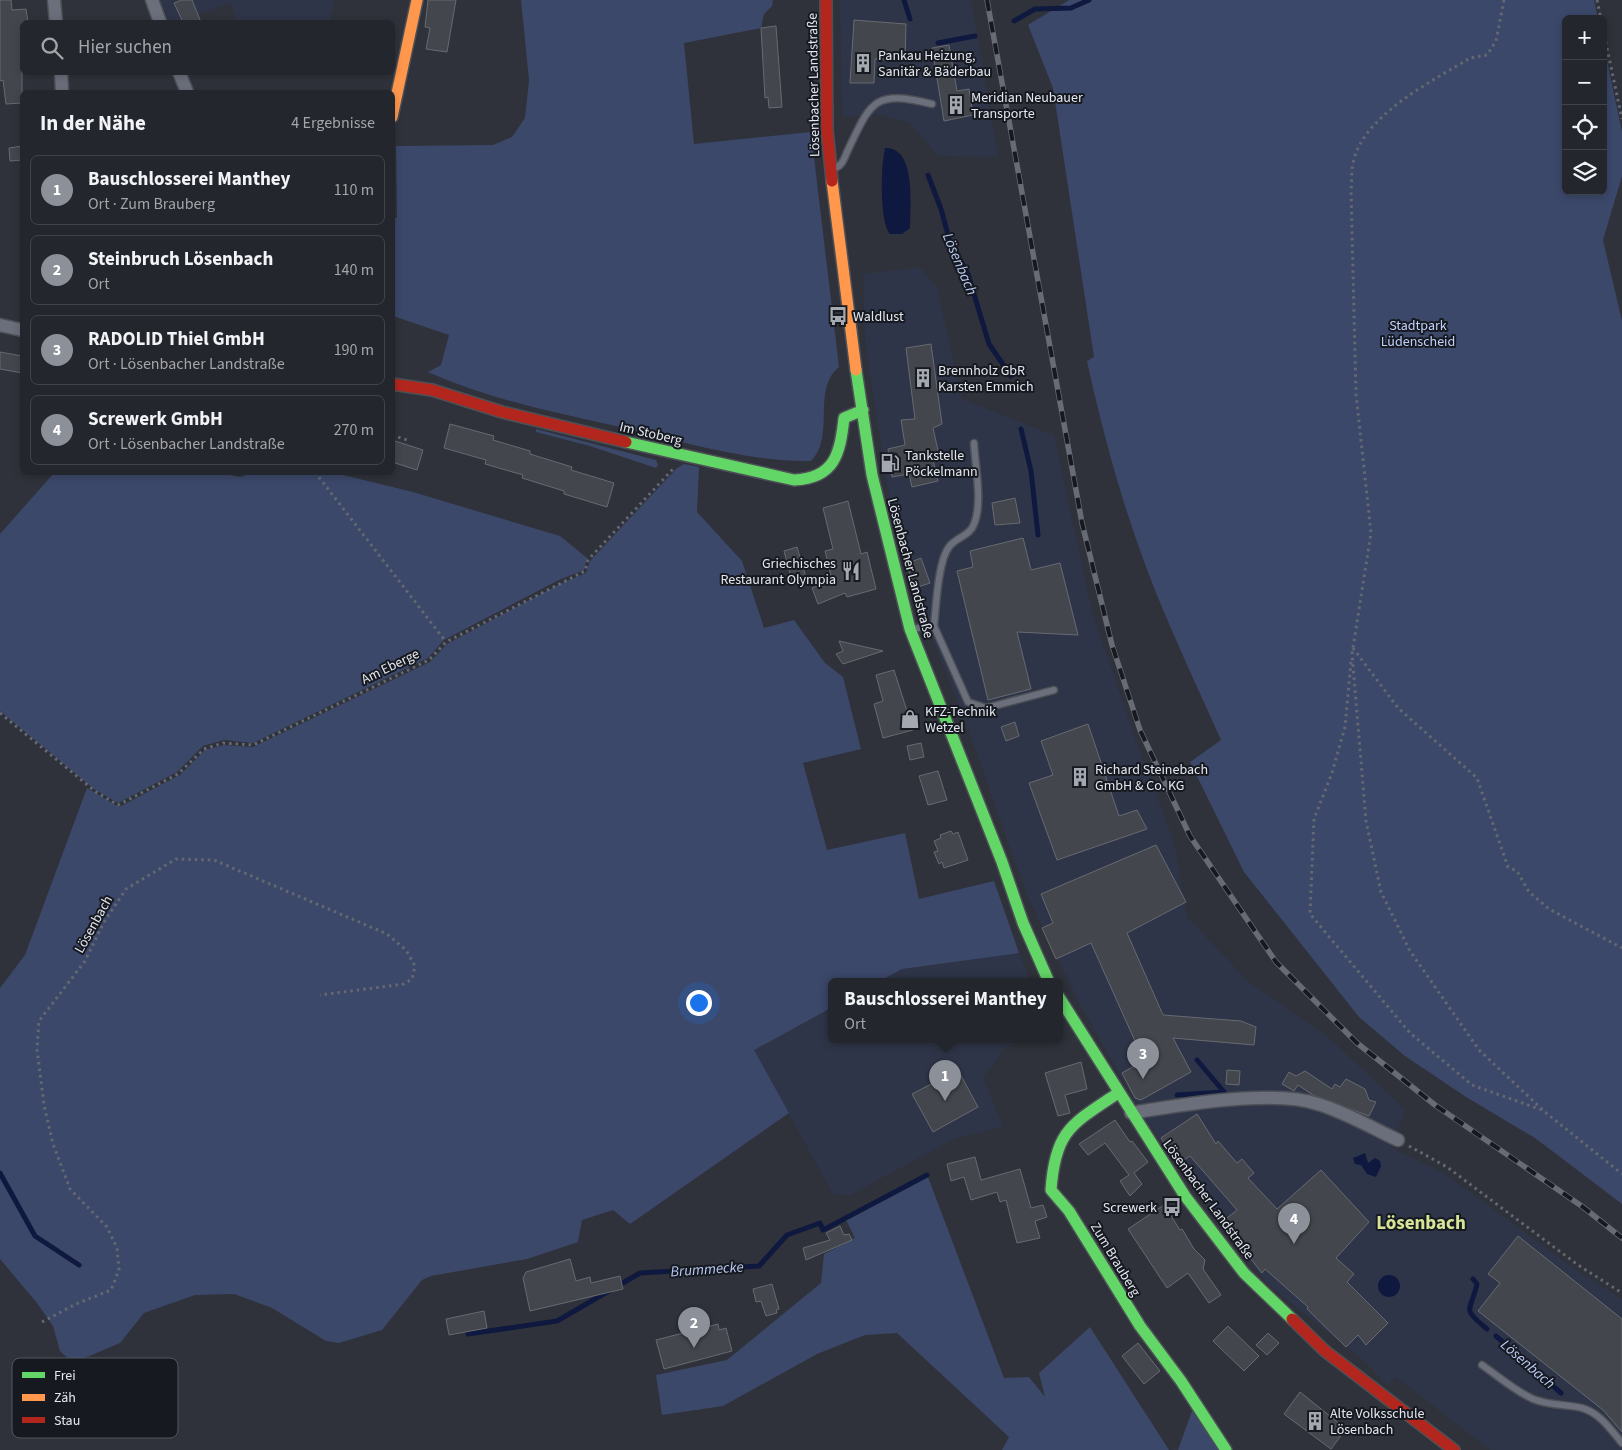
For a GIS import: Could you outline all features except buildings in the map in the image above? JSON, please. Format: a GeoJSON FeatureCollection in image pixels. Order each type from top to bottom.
{"type":"FeatureCollection","features":[{"type":"Feature","properties":{"kind":"main road"},"geometry":{"type":"LineString","coordinates":[[395,104],[417,0]]}},
{"type":"Feature","properties":{"kind":"main road","name":"Lösenbacher Landstraße"},"geometry":{"type":"LineString","coordinates":[[826,0],[828,129],[831,170],[846,296],[872,475],[910,629],[1002,862],[1023,923],[1047,978]]}},
{"type":"Feature","properties":{"kind":"main road","name":"Im Stoberg"},"geometry":{"type":"LineString","coordinates":[[395,384],[417,387],[489,409],[680,455],[754,472],[804,480],[822,473],[834,463],[842,444],[844,418],[863,410]]}},
{"type":"Feature","properties":{"kind":"main road","name":"Lösenbacher Landstraße"},"geometry":{"type":"LineString","coordinates":[[1063,1004],[1185,1196],[1244,1273],[1325,1351],[1454,1450]]}},
{"type":"Feature","properties":{"kind":"main road","name":"Zum Brauberg"},"geometry":{"type":"LineString","coordinates":[[1118,1093],[1079,1118],[1064,1131],[1054,1156],[1051,1190],[1069,1211],[1140,1326],[1181,1382],[1226,1450]]}},
{"type":"Feature","properties":{"kind":"street"},"geometry":{"type":"LineString","coordinates":[[54,0],[56,20]]}},
{"type":"Feature","properties":{"kind":"street"},"geometry":{"type":"LineString","coordinates":[[152,0],[159,20]]}},
{"type":"Feature","properties":{"kind":"street"},"geometry":{"type":"LineString","coordinates":[[61,75],[62,90]]}},
{"type":"Feature","properties":{"kind":"street"},"geometry":{"type":"LineString","coordinates":[[181,75],[186,90]]}},
{"type":"Feature","properties":{"kind":"street"},"geometry":{"type":"LineString","coordinates":[[0,325],[20,330]]}},
{"type":"Feature","properties":{"kind":"street"},"geometry":{"type":"LineString","coordinates":[[1131,1113],[1177,1105],[1288,1098],[1318,1104],[1398,1140]]}},
{"type":"Feature","properties":{"kind":"lane","name":"Lösenbacher Landstraße"},"geometry":{"type":"LineString","coordinates":[[831,170],[842,163],[862,121],[877,102],[891,97],[932,104]]}},
{"type":"Feature","properties":{"kind":"lane"},"geometry":{"type":"LineString","coordinates":[[974,443],[978,505],[974,524],[966,535],[949,547],[940,577],[934,626],[968,702],[986,708],[1054,690]]}},
{"type":"Feature","properties":{"kind":"lane"},"geometry":{"type":"LineString","coordinates":[[910,629],[934,626]]}},
{"type":"Feature","properties":{"kind":"lane"},"geometry":{"type":"LineString","coordinates":[[1482,1365],[1532,1398],[1547,1404],[1582,1408],[1592,1412],[1601,1418],[1622,1444]]}},
{"type":"Feature","properties":{"kind":"path"},"geometry":{"type":"LineString","coordinates":[[1504,0],[1496,40],[1487,55],[1470,58],[1379,118],[1364,139],[1353,162],[1351,190],[1356,394],[1371,533],[1352,654],[1366,821],[1381,892],[1410,951],[1479,1050],[1545,1112],[1622,1174]]}},
{"type":"Feature","properties":{"kind":"path"},"geometry":{"type":"LineString","coordinates":[[1597,0],[1600,15]]}},
{"type":"Feature","properties":{"kind":"path"},"geometry":{"type":"LineString","coordinates":[[1607,48],[1622,119]]}},
{"type":"Feature","properties":{"kind":"path"},"geometry":{"type":"LineString","coordinates":[[395,436],[408,440]]}},
{"type":"Feature","properties":{"kind":"path","name":"Am Eberge"},"geometry":{"type":"LineString","coordinates":[[0,713],[93,790],[118,805],[178,774],[204,749],[224,743],[253,745],[429,660],[446,642],[560,582],[585,571],[588,560],[671,473],[680,455]]}},
{"type":"Feature","properties":{"kind":"path"},"geometry":{"type":"LineString","coordinates":[[317,475],[446,642]]}},
{"type":"Feature","properties":{"kind":"path"},"geometry":{"type":"LineString","coordinates":[[1352,648],[1398,708],[1476,778],[1508,867],[1517,871],[1528,892],[1549,909],[1622,948]]}},
{"type":"Feature","properties":{"kind":"path"},"geometry":{"type":"LineString","coordinates":[[1352,654],[1345,726],[1332,773],[1314,820],[1310,914],[1410,1033],[1472,1085],[1545,1112]]}},
{"type":"Feature","properties":{"kind":"path","name":"Lösenbach"},"geometry":{"type":"LineString","coordinates":[[42,1322],[76,1304],[111,1290],[119,1270],[117,1248],[107,1227],[70,1189],[53,1144],[44,1105],[37,1049],[39,1021],[85,961],[104,922],[126,889],[176,859],[214,860],[388,934],[406,950],[415,966],[412,979],[404,984],[320,995]]}},
{"type":"Feature","properties":{"kind":"path"},"geometry":{"type":"LineString","coordinates":[[1398,1140],[1447,1167],[1578,1265],[1622,1294]]}},
{"type":"Feature","properties":{"kind":"shaded area"},"geometry":{"type":"Polygon","coordinates":[[[160,0],[334,0],[330,20],[237,20],[230,3],[184,20],[168,20],[160,0]]]}},
{"type":"Feature","properties":{"kind":"shaded area"},"geometry":{"type":"Polygon","coordinates":[[[840,0],[971,0],[998,157],[938,156],[910,123],[881,115],[842,117],[840,0]]]}},
{"type":"Feature","properties":{"kind":"shaded area"},"geometry":{"type":"Polygon","coordinates":[[[885,148],[895,150],[902,157],[910,180],[910,228],[902,234],[890,234],[884,217],[882,179],[885,148]]]}},
{"type":"Feature","properties":{"kind":"shaded area"},"geometry":{"type":"Polygon","coordinates":[[[920,267],[937,288],[962,399],[1054,435],[1092,612],[1136,741],[1174,842],[1187,917],[1249,982],[1328,1037],[1406,1110],[1390,1147],[1444,1173],[1575,1269],[1622,1299],[1622,1450],[1490,1450],[1396,1377],[1388,1386],[1362,1359],[1268,1285],[1148,1123],[1078,1001],[1026,893],[964,717],[918,604],[890,501],[865,342],[863,274],[920,267]]]}},
{"type":"Feature","properties":{"kind":"shaded area"},"geometry":{"type":"Polygon","coordinates":[[[1019,953],[1029,978],[885,978],[902,969],[1019,953]]]}},
{"type":"Feature","properties":{"kind":"shaded area"},"geometry":{"type":"Polygon","coordinates":[[[828,1010],[828,1043],[1015,1043],[1005,1048],[983,1078],[1003,1127],[956,1138],[850,1195],[834,1195],[753,1050],[828,1010]]]}},
{"type":"Feature","properties":{"kind":"shaded area"},"geometry":{"type":"Polygon","coordinates":[[[1365,1153],[1368,1163],[1375,1158],[1380,1161],[1381,1166],[1376,1177],[1367,1174],[1361,1165],[1355,1164],[1353,1158],[1365,1153]]]}},
{"type":"Feature","properties":{"kind":"shaded area"},"geometry":{"type":"Polygon","coordinates":[[[1385,1275],[1393,1275],[1400,1282],[1400,1290],[1393,1297],[1385,1297],[1378,1290],[1378,1282],[1385,1275]]]}},
{"type":"Feature","properties":{"kind":"green space"},"geometry":{"type":"Polygon","coordinates":[[[521,0],[773,0],[772,6],[764,14],[761,28],[684,43],[694,144],[811,132],[839,367],[831,377],[826,388],[822,439],[818,451],[811,461],[740,455],[694,445],[525,405],[452,382],[428,372],[441,365],[449,335],[395,317],[396,146],[493,145],[512,137],[525,118],[529,80],[521,0]]]}},
{"type":"Feature","properties":{"kind":"green space","name":"Stadtpark Lüdenscheid"},"geometry":{"type":"Polygon","coordinates":[[[1069,0],[1594,0],[1597,15],[1562,15],[1562,195],[1607,195],[1607,61],[1622,132],[1622,176],[1603,240],[1622,321],[1622,1204],[1535,1138],[1466,1097],[1405,1056],[1359,1017],[1244,872],[1190,762],[1221,740],[1154,588],[1131,524],[1102,426],[1087,361],[1094,357],[1053,88],[1028,25],[1069,0]]]}},
{"type":"Feature","properties":{"kind":"green space"},"geometry":{"type":"Polygon","coordinates":[[[536,429],[656,460],[658,465],[656,468],[590,446],[536,432],[536,429]]]}},
{"type":"Feature","properties":{"kind":"green space"},"geometry":{"type":"Polygon","coordinates":[[[684,464],[699,467],[697,512],[742,561],[764,628],[794,620],[825,663],[843,677],[861,749],[803,763],[827,850],[905,833],[919,899],[994,881],[1019,953],[902,969],[885,978],[828,978],[828,1010],[754,1050],[789,1113],[630,1224],[613,1210],[582,1220],[578,1242],[527,1259],[431,1276],[422,1280],[382,1330],[339,1343],[326,1341],[272,1308],[234,1294],[195,1295],[144,1313],[120,1343],[85,1358],[68,1358],[60,1351],[53,1326],[37,1303],[0,1259],[0,988],[25,955],[87,788],[119,807],[180,775],[205,750],[224,745],[253,747],[430,662],[447,644],[560,584],[586,573],[590,561],[677,468],[684,464]]]}},
{"type":"Feature","properties":{"kind":"green space"},"geometry":{"type":"Polygon","coordinates":[[[52,475],[230,475],[240,477],[246,475],[343,475],[413,492],[560,536],[587,558],[584,570],[559,580],[444,640],[428,658],[253,743],[224,740],[203,746],[177,772],[118,803],[94,789],[0,711],[0,534],[52,475]]]}},
{"type":"Feature","properties":{"kind":"green space"},"geometry":{"type":"Polygon","coordinates":[[[928,1177],[1004,1378],[1029,1377],[1045,1397],[1039,1373],[1090,1327],[1169,1450],[1002,1450],[1009,1437],[897,1333],[865,1335],[817,1354],[723,1406],[662,1415],[656,1375],[727,1360],[821,1283],[824,1254],[855,1238],[846,1220],[928,1177]]]}},
{"type":"Feature","properties":{"kind":"green space"},"geometry":{"type":"Polygon","coordinates":[[[1193,1408],[1219,1450],[1178,1450],[1193,1408]]]}},
{"type":"Feature","properties":{"kind":"waterway","name":"Lösenbach"},"geometry":{"type":"LineString","coordinates":[[904,0],[910,19]]}},
{"type":"Feature","properties":{"kind":"waterway"},"geometry":{"type":"LineString","coordinates":[[1014,21],[1035,9],[1071,8],[1089,0]]}},
{"type":"Feature","properties":{"kind":"waterway"},"geometry":{"type":"LineString","coordinates":[[938,43],[975,36]]}},
{"type":"Feature","properties":{"kind":"waterway","name":"Lösenbach"},"geometry":{"type":"LineString","coordinates":[[928,175],[941,209],[950,242],[968,274],[989,344],[1011,376]]}},
{"type":"Feature","properties":{"kind":"waterway","name":"Lösenbach"},"geometry":{"type":"LineString","coordinates":[[1021,429],[1031,471],[1038,535]]}},
{"type":"Feature","properties":{"kind":"waterway","name":"Lösenbach"},"geometry":{"type":"LineString","coordinates":[[1197,1060],[1224,1092]]}},
{"type":"Feature","properties":{"kind":"waterway","name":"Brummecke"},"geometry":{"type":"LineString","coordinates":[[1177,1095],[1224,1092]]}},
{"type":"Feature","properties":{"kind":"waterway","name":"Brummecke"},"geometry":{"type":"LineString","coordinates":[[0,1173],[35,1236],[79,1265]]}},
{"type":"Feature","properties":{"kind":"waterway","name":"Brummecke"},"geometry":{"type":"LineString","coordinates":[[468,1334],[557,1321],[640,1273],[759,1266],[787,1235],[820,1223],[823,1230],[927,1175]]}},
{"type":"Feature","properties":{"kind":"waterway","name":"Lösenbach"},"geometry":{"type":"LineString","coordinates":[[1473,1279],[1477,1284],[1470,1305],[1470,1312],[1487,1329]]}},
{"type":"Feature","properties":{"kind":"waterway","name":"Lösenbach"},"geometry":{"type":"LineString","coordinates":[[1496,1336],[1561,1393]]}},
{"type":"Feature","properties":{"kind":"railway"},"geometry":{"type":"LineString","coordinates":[[987,0],[1082,523],[1112,645],[1140,730],[1190,836],[1276,962],[1357,1043],[1435,1105],[1583,1207],[1622,1238]]}},
{"type":"Feature","properties":{"kind":"traffic: fast"},"geometry":{"type":"LineString","coordinates":[[856,370],[872,475],[910,629],[1002,862],[1023,923],[1047,978]]}},
{"type":"Feature","properties":{"kind":"traffic: fast"},"geometry":{"type":"LineString","coordinates":[[626,442],[794,480],[819,475],[827,469],[837,453],[844,418],[863,410]]}},
{"type":"Feature","properties":{"kind":"traffic: fast"},"geometry":{"type":"LineString","coordinates":[[1063,1003],[1185,1196],[1244,1273],[1292,1319]]}},
{"type":"Feature","properties":{"kind":"traffic: fast"},"geometry":{"type":"LineString","coordinates":[[1118,1093],[1078,1121],[1062,1141],[1053,1170],[1051,1190],[1069,1211],[1140,1326],[1181,1381],[1226,1450]]}},
{"type":"Feature","properties":{"kind":"traffic: slow"},"geometry":{"type":"LineString","coordinates":[[395,103],[417,0]]}},
{"type":"Feature","properties":{"kind":"traffic: slow"},"geometry":{"type":"LineString","coordinates":[[832,181],[856,370]]}},
{"type":"Feature","properties":{"kind":"traffic: jam"},"geometry":{"type":"LineString","coordinates":[[826,0],[827,129],[832,181]]}},
{"type":"Feature","properties":{"kind":"traffic: jam"},"geometry":{"type":"LineString","coordinates":[[395,384],[432,390],[502,412],[626,442]]}},
{"type":"Feature","properties":{"kind":"traffic: jam"},"geometry":{"type":"LineString","coordinates":[[1292,1319],[1325,1351],[1454,1450]]}},
{"type":"Feature","properties":{"kind":"place","name":"Pankau Heizung, Sanitär & Bäderbau"},"geometry":{"type":"Point","coordinates":[863,63]}},
{"type":"Feature","properties":{"kind":"place","name":"Meridian Neubauer Transporte"},"geometry":{"type":"Point","coordinates":[956,105]}},
{"type":"Feature","properties":{"kind":"place","name":"Waldlust"},"geometry":{"type":"Point","coordinates":[838,316]}},
{"type":"Feature","properties":{"kind":"place","name":"Brennholz GbR Karsten Emmich"},"geometry":{"type":"Point","coordinates":[923,378]}},
{"type":"Feature","properties":{"kind":"place","name":"Tankstelle Pöckelmann"},"geometry":{"type":"Point","coordinates":[890,463]}},
{"type":"Feature","properties":{"kind":"place","name":"Griechisches Restaurant Olympia"},"geometry":{"type":"Point","coordinates":[851,571]}},
{"type":"Feature","properties":{"kind":"place","name":"KFZ-Technik Wetzel"},"geometry":{"type":"Point","coordinates":[910,719]}},
{"type":"Feature","properties":{"kind":"place","name":"Richard Steinebach GmbH & Co. KG"},"geometry":{"type":"Point","coordinates":[1080,777]}},
{"type":"Feature","properties":{"kind":"place","name":"RADOLID Thiel GmbH"},"geometry":{"type":"Point","coordinates":[1143,1079]}},
{"type":"Feature","properties":{"kind":"place","name":"Bauschlosserei Manthey"},"geometry":{"type":"Point","coordinates":[945,1101]}},
{"type":"Feature","properties":{"kind":"place","name":"Screwerk"},"geometry":{"type":"Point","coordinates":[1172,1207]}},
{"type":"Feature","properties":{"kind":"place","name":"Screwerk GmbH"},"geometry":{"type":"Point","coordinates":[1294,1244]}},
{"type":"Feature","properties":{"kind":"place","name":"Steinbruch Lösenbach"},"geometry":{"type":"Point","coordinates":[694,1348]}},
{"type":"Feature","properties":{"kind":"place","name":"Alte Volksschule Lösenbach"},"geometry":{"type":"Point","coordinates":[1315,1421]}},
{"type":"Feature","properties":{"kind":"district","name":"Lösenbach"},"geometry":{"type":"Point","coordinates":[1421,1222]}}]}
